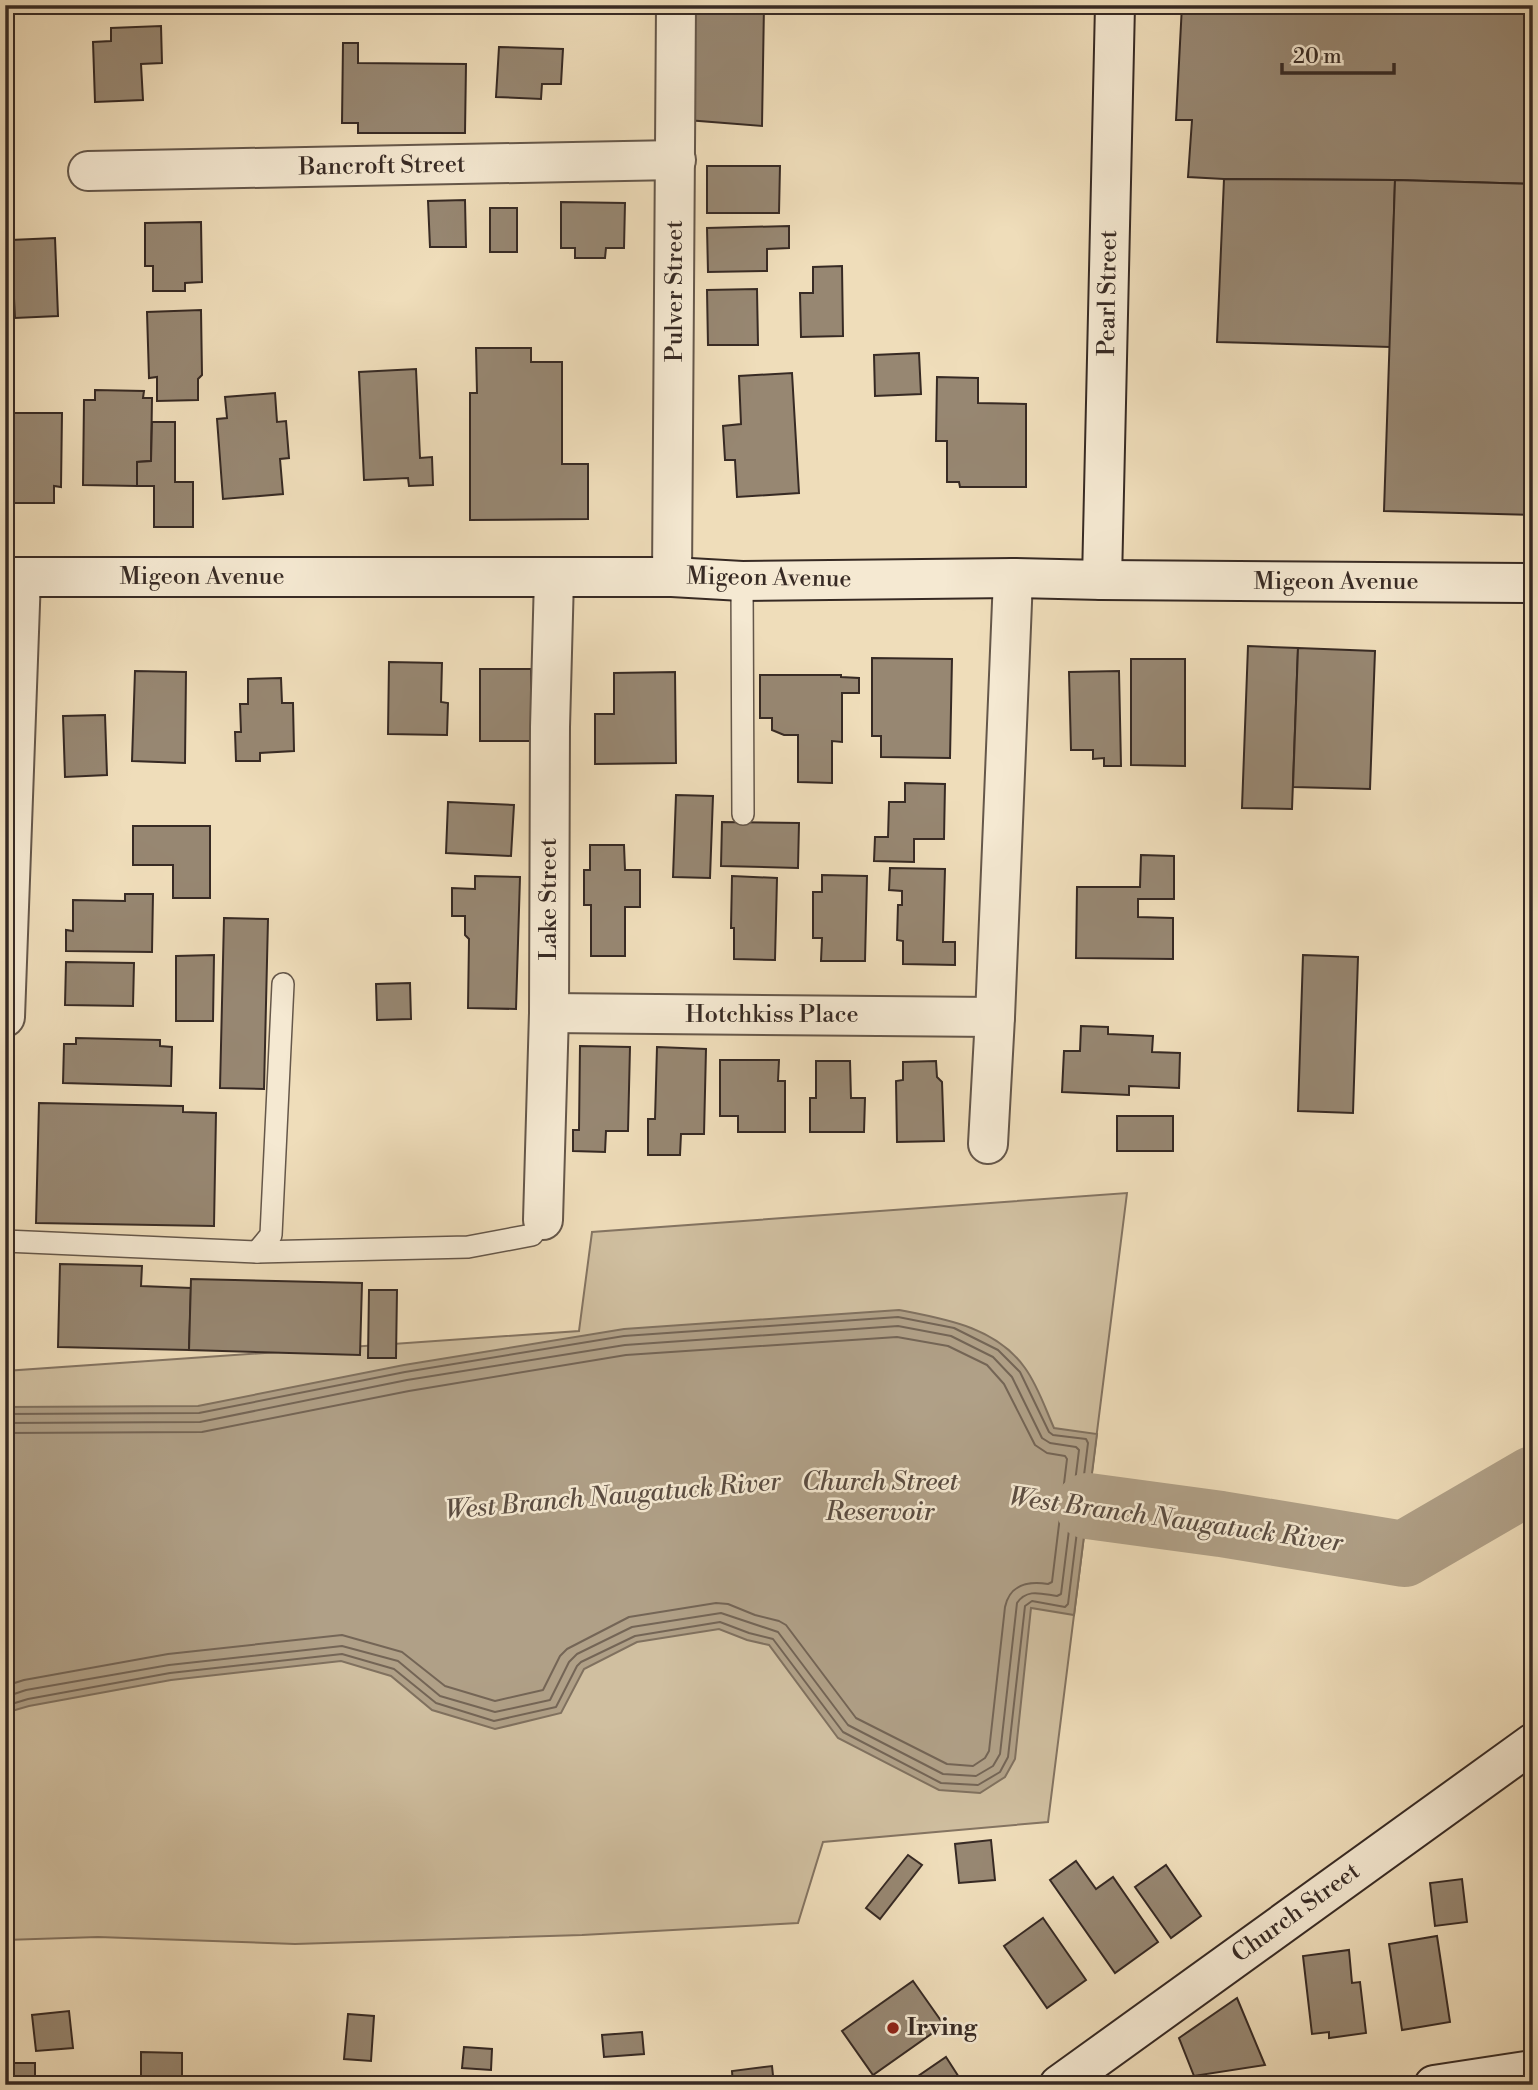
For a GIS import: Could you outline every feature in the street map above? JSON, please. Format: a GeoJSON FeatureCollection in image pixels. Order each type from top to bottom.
{"type":"FeatureCollection","features":[{"type":"Feature","properties":{"kind":"street","name":"Pulver Street"},"geometry":{"type":"LineString","coordinates":[[672,577],[676,5]]}},
{"type":"Feature","properties":{"kind":"street","name":"Pearl Street"},"geometry":{"type":"LineString","coordinates":[[1102,580],[1115,5]]}},
{"type":"Feature","properties":{"kind":"street","name":"Bancroft Street"},"geometry":{"type":"LineString","coordinates":[[88,171],[676,160]]}},
{"type":"Feature","properties":{"kind":"street","name":"Migeon Avenue"},"geometry":{"type":"LineString","coordinates":[[13,577],[672,577],[742,581],[1013,578],[1533,583]]}},
{"type":"Feature","properties":{"kind":"street"},"geometry":{"type":"LineString","coordinates":[[5,1017],[13,577]]}},
{"type":"Feature","properties":{"kind":"street","name":"Lake Street"},"geometry":{"type":"LineString","coordinates":[[543,1220],[549,1013],[550,727],[554,578]]}},
{"type":"Feature","properties":{"kind":"street"},"geometry":{"type":"LineString","coordinates":[[988,1143],[1013,578]]}},
{"type":"Feature","properties":{"kind":"street","name":"Hotchkiss Place"},"geometry":{"type":"LineString","coordinates":[[549,1013],[995,1017]]}},
{"type":"Feature","properties":{"kind":"street","name":"Church Street"},"geometry":{"type":"LineString","coordinates":[[1059,2085],[1533,1743]]}},
{"type":"Feature","properties":{"kind":"street"},"geometry":{"type":"LineString","coordinates":[[1434,2085],[1533,2070]]}},
{"type":"Feature","properties":{"kind":"lane"},"geometry":{"type":"LineString","coordinates":[[742,581],[743,814]]}},
{"type":"Feature","properties":{"kind":"lane"},"geometry":{"type":"LineString","coordinates":[[257,1252],[271,1235],[283,984]]}},
{"type":"Feature","properties":{"kind":"lane"},"geometry":{"type":"LineString","coordinates":[[5,1241],[257,1252],[468,1247],[532,1235],[543,1220]]}},
{"type":"Feature","properties":{"kind":"shaded area"},"geometry":{"type":"Polygon","coordinates":[[[1127,1193],[1048,1822],[823,1842],[798,1923],[582,1935],[295,1944],[98,1937],[5,1940],[5,1371],[579,1331],[592,1232],[1127,1193]]]}},
{"type":"Feature","properties":{"kind":"water","name":"Church Street Reservoir"},"geometry":{"type":"Polygon","coordinates":[[[899,1310],[951,1321],[1000,1343],[1030,1375],[1054,1428],[1097,1434],[1074,1615],[1031,1608],[1015,1759],[1005,1777],[980,1793],[939,1790],[838,1738],[769,1645],[719,1629],[637,1642],[584,1669],[561,1713],[495,1729],[432,1710],[391,1676],[341,1661],[171,1680],[29,1706],[5,1713],[5,1407],[198,1406],[404,1365],[624,1329],[899,1310]]]}},
{"type":"Feature","properties":{"kind":"building"},"geometry":{"type":"Polygon","coordinates":[[[689,5],[764,5],[762,126],[687,120],[689,5]]]}},
{"type":"Feature","properties":{"kind":"building"},"geometry":{"type":"Polygon","coordinates":[[[1182,5],[1533,5],[1533,184],[1188,177],[1192,120],[1176,120],[1182,5]]]}},
{"type":"Feature","properties":{"kind":"building"},"geometry":{"type":"Polygon","coordinates":[[[161,26],[162,63],[141,64],[143,100],[95,102],[93,42],[111,41],[111,28],[161,26]]]}},
{"type":"Feature","properties":{"kind":"building"},"geometry":{"type":"Polygon","coordinates":[[[343,43],[358,43],[358,63],[466,64],[465,133],[358,133],[358,123],[342,123],[343,43]]]}},
{"type":"Feature","properties":{"kind":"building"},"geometry":{"type":"Polygon","coordinates":[[[499,47],[563,49],[561,84],[542,84],[541,99],[496,97],[499,47]]]}},
{"type":"Feature","properties":{"kind":"building"},"geometry":{"type":"Polygon","coordinates":[[[707,166],[780,166],[779,213],[707,213],[707,166]]]}},
{"type":"Feature","properties":{"kind":"building"},"geometry":{"type":"Polygon","coordinates":[[[1224,179],[1395,180],[1390,347],[1217,342],[1224,179]]]}},
{"type":"Feature","properties":{"kind":"building"},"geometry":{"type":"Polygon","coordinates":[[[1395,180],[1533,184],[1533,515],[1384,511],[1395,180]]]}},
{"type":"Feature","properties":{"kind":"building"},"geometry":{"type":"Polygon","coordinates":[[[465,200],[466,247],[430,247],[428,201],[465,200]]]}},
{"type":"Feature","properties":{"kind":"building"},"geometry":{"type":"Polygon","coordinates":[[[561,202],[625,203],[624,248],[606,248],[605,258],[575,258],[575,248],[561,248],[561,202]]]}},
{"type":"Feature","properties":{"kind":"building"},"geometry":{"type":"Polygon","coordinates":[[[490,208],[517,208],[517,252],[490,252],[490,208]]]}},
{"type":"Feature","properties":{"kind":"building"},"geometry":{"type":"Polygon","coordinates":[[[201,222],[202,282],[185,283],[185,291],[153,291],[153,266],[145,266],[145,223],[201,222]]]}},
{"type":"Feature","properties":{"kind":"building"},"geometry":{"type":"Polygon","coordinates":[[[789,226],[789,248],[767,249],[767,271],[708,272],[707,228],[789,226]]]}},
{"type":"Feature","properties":{"kind":"building"},"geometry":{"type":"Polygon","coordinates":[[[55,238],[58,316],[15,318],[11,240],[55,238]]]}},
{"type":"Feature","properties":{"kind":"building"},"geometry":{"type":"Polygon","coordinates":[[[842,266],[843,336],[801,337],[800,293],[813,293],[813,267],[842,266]]]}},
{"type":"Feature","properties":{"kind":"building"},"geometry":{"type":"Polygon","coordinates":[[[757,289],[758,345],[708,345],[707,290],[757,289]]]}},
{"type":"Feature","properties":{"kind":"building"},"geometry":{"type":"Polygon","coordinates":[[[201,310],[202,375],[198,379],[198,400],[157,401],[157,377],[149,378],[147,312],[201,310]]]}},
{"type":"Feature","properties":{"kind":"building"},"geometry":{"type":"Polygon","coordinates":[[[476,348],[531,348],[531,362],[562,362],[562,464],[588,464],[588,519],[470,520],[470,393],[477,393],[476,348]]]}},
{"type":"Feature","properties":{"kind":"building"},"geometry":{"type":"Polygon","coordinates":[[[919,353],[921,394],[875,396],[874,355],[919,353]]]}},
{"type":"Feature","properties":{"kind":"building"},"geometry":{"type":"Polygon","coordinates":[[[416,369],[420,458],[432,457],[433,485],[409,486],[408,478],[364,480],[359,372],[416,369]]]}},
{"type":"Feature","properties":{"kind":"building"},"geometry":{"type":"Polygon","coordinates":[[[792,373],[799,493],[737,497],[735,460],[725,460],[723,426],[741,424],[739,376],[792,373]]]}},
{"type":"Feature","properties":{"kind":"building"},"geometry":{"type":"Polygon","coordinates":[[[937,377],[978,378],[978,403],[1026,404],[1026,487],[960,487],[959,482],[947,482],[947,441],[936,441],[937,377]]]}},
{"type":"Feature","properties":{"kind":"building"},"geometry":{"type":"Polygon","coordinates":[[[95,390],[144,391],[143,398],[152,398],[151,461],[137,462],[137,486],[83,485],[84,400],[95,400],[95,390]]]}},
{"type":"Feature","properties":{"kind":"building"},"geometry":{"type":"Polygon","coordinates":[[[275,393],[277,422],[286,421],[289,458],[280,459],[283,494],[223,499],[217,419],[227,418],[225,397],[275,393]]]}},
{"type":"Feature","properties":{"kind":"building"},"geometry":{"type":"Polygon","coordinates":[[[5,413],[62,413],[61,487],[54,486],[54,503],[5,503],[5,413]]]}},
{"type":"Feature","properties":{"kind":"building"},"geometry":{"type":"Polygon","coordinates":[[[152,422],[175,422],[175,482],[193,482],[193,527],[154,527],[154,486],[137,486],[137,462],[151,461],[152,422]]]}},
{"type":"Feature","properties":{"kind":"building"},"geometry":{"type":"Polygon","coordinates":[[[1248,646],[1298,648],[1292,809],[1242,808],[1248,646]]]}},
{"type":"Feature","properties":{"kind":"building"},"geometry":{"type":"Polygon","coordinates":[[[1298,648],[1375,651],[1370,789],[1293,787],[1298,648]]]}},
{"type":"Feature","properties":{"kind":"building"},"geometry":{"type":"Polygon","coordinates":[[[872,658],[952,659],[950,758],[881,757],[881,736],[872,736],[872,658]]]}},
{"type":"Feature","properties":{"kind":"building"},"geometry":{"type":"Polygon","coordinates":[[[1131,659],[1185,659],[1185,766],[1131,765],[1131,659]]]}},
{"type":"Feature","properties":{"kind":"building"},"geometry":{"type":"Polygon","coordinates":[[[389,662],[442,663],[441,702],[448,703],[447,735],[388,734],[389,662]]]}},
{"type":"Feature","properties":{"kind":"building"},"geometry":{"type":"Polygon","coordinates":[[[480,669],[531,669],[531,741],[480,741],[480,669]]]}},
{"type":"Feature","properties":{"kind":"building"},"geometry":{"type":"Polygon","coordinates":[[[135,671],[186,672],[185,763],[132,761],[135,671]]]}},
{"type":"Feature","properties":{"kind":"building"},"geometry":{"type":"Polygon","coordinates":[[[1119,671],[1121,766],[1104,766],[1104,758],[1093,759],[1093,750],[1071,750],[1069,672],[1119,671]]]}},
{"type":"Feature","properties":{"kind":"building"},"geometry":{"type":"Polygon","coordinates":[[[675,672],[676,763],[595,764],[595,714],[614,714],[614,673],[675,672]]]}},
{"type":"Feature","properties":{"kind":"building"},"geometry":{"type":"Polygon","coordinates":[[[760,675],[841,675],[859,678],[859,693],[842,693],[842,742],[832,741],[832,783],[798,782],[798,735],[784,735],[772,730],[772,718],[760,718],[760,675]]]}},
{"type":"Feature","properties":{"kind":"building"},"geometry":{"type":"Polygon","coordinates":[[[281,678],[282,703],[293,703],[294,751],[260,753],[260,761],[236,761],[235,732],[241,732],[240,704],[248,704],[248,679],[281,678]]]}},
{"type":"Feature","properties":{"kind":"building"},"geometry":{"type":"Polygon","coordinates":[[[105,715],[107,775],[65,777],[63,716],[105,715]]]}},
{"type":"Feature","properties":{"kind":"building"},"geometry":{"type":"Polygon","coordinates":[[[905,783],[945,784],[944,839],[914,839],[914,862],[874,861],[875,837],[888,837],[889,802],[905,802],[905,783]]]}},
{"type":"Feature","properties":{"kind":"building"},"geometry":{"type":"Polygon","coordinates":[[[676,795],[713,796],[710,878],[673,877],[676,795]]]}},
{"type":"Feature","properties":{"kind":"building"},"geometry":{"type":"Polygon","coordinates":[[[448,802],[514,805],[511,856],[446,853],[448,802]]]}},
{"type":"Feature","properties":{"kind":"building"},"geometry":{"type":"Polygon","coordinates":[[[722,822],[799,823],[798,868],[721,866],[722,822]]]}},
{"type":"Feature","properties":{"kind":"building"},"geometry":{"type":"Polygon","coordinates":[[[133,826],[210,826],[210,898],[173,898],[173,865],[133,865],[133,826]]]}},
{"type":"Feature","properties":{"kind":"building"},"geometry":{"type":"Polygon","coordinates":[[[590,845],[624,845],[625,870],[640,870],[640,907],[625,907],[625,956],[591,956],[591,905],[584,905],[584,870],[590,870],[590,845]]]}},
{"type":"Feature","properties":{"kind":"building"},"geometry":{"type":"Polygon","coordinates":[[[1141,855],[1174,856],[1174,899],[1138,899],[1138,917],[1173,918],[1173,959],[1076,958],[1077,887],[1140,887],[1141,855]]]}},
{"type":"Feature","properties":{"kind":"building"},"geometry":{"type":"Polygon","coordinates":[[[890,868],[945,869],[943,942],[955,942],[955,965],[903,964],[903,941],[897,940],[898,905],[902,905],[902,891],[889,890],[890,868]]]}},
{"type":"Feature","properties":{"kind":"building"},"geometry":{"type":"Polygon","coordinates":[[[822,875],[867,876],[865,961],[821,961],[822,938],[813,938],[813,892],[822,892],[822,875]]]}},
{"type":"Feature","properties":{"kind":"building"},"geometry":{"type":"Polygon","coordinates":[[[475,876],[520,877],[516,1009],[468,1008],[469,939],[465,935],[465,916],[452,916],[452,888],[475,889],[475,876]]]}},
{"type":"Feature","properties":{"kind":"building"},"geometry":{"type":"Polygon","coordinates":[[[732,876],[777,878],[775,960],[734,959],[734,928],[731,928],[732,876]]]}},
{"type":"Feature","properties":{"kind":"building"},"geometry":{"type":"Polygon","coordinates":[[[125,894],[153,894],[152,952],[66,951],[66,930],[73,931],[73,900],[125,901],[125,894]]]}},
{"type":"Feature","properties":{"kind":"building"},"geometry":{"type":"Polygon","coordinates":[[[224,918],[268,919],[264,1089],[220,1088],[224,918]]]}},
{"type":"Feature","properties":{"kind":"building"},"geometry":{"type":"Polygon","coordinates":[[[214,955],[213,1021],[176,1021],[176,956],[214,955]]]}},
{"type":"Feature","properties":{"kind":"building"},"geometry":{"type":"Polygon","coordinates":[[[1303,955],[1358,957],[1353,1113],[1298,1111],[1303,955]]]}},
{"type":"Feature","properties":{"kind":"building"},"geometry":{"type":"Polygon","coordinates":[[[66,962],[134,963],[133,1006],[65,1005],[66,962]]]}},
{"type":"Feature","properties":{"kind":"building"},"geometry":{"type":"Polygon","coordinates":[[[410,983],[411,1019],[377,1020],[376,984],[410,983]]]}},
{"type":"Feature","properties":{"kind":"building"},"geometry":{"type":"Polygon","coordinates":[[[1081,1026],[1108,1027],[1108,1034],[1153,1036],[1152,1052],[1180,1053],[1179,1088],[1129,1086],[1129,1095],[1062,1092],[1064,1051],[1080,1051],[1081,1026]]]}},
{"type":"Feature","properties":{"kind":"building"},"geometry":{"type":"Polygon","coordinates":[[[76,1038],[160,1040],[160,1046],[172,1047],[171,1086],[63,1083],[64,1044],[76,1044],[76,1038]]]}},
{"type":"Feature","properties":{"kind":"building"},"geometry":{"type":"Polygon","coordinates":[[[580,1046],[630,1047],[628,1131],[606,1131],[605,1152],[573,1151],[573,1130],[579,1130],[580,1046]]]}},
{"type":"Feature","properties":{"kind":"building"},"geometry":{"type":"Polygon","coordinates":[[[657,1047],[706,1049],[704,1134],[681,1134],[680,1155],[648,1155],[648,1119],[655,1119],[657,1047]]]}},
{"type":"Feature","properties":{"kind":"building"},"geometry":{"type":"Polygon","coordinates":[[[720,1060],[779,1060],[778,1081],[785,1081],[785,1132],[738,1132],[738,1116],[720,1116],[720,1060]]]}},
{"type":"Feature","properties":{"kind":"building"},"geometry":{"type":"Polygon","coordinates":[[[816,1061],[850,1061],[851,1098],[865,1098],[864,1132],[810,1132],[810,1098],[816,1098],[816,1061]]]}},
{"type":"Feature","properties":{"kind":"building"},"geometry":{"type":"Polygon","coordinates":[[[936,1061],[937,1077],[942,1082],[944,1141],[897,1142],[896,1081],[903,1080],[903,1062],[936,1061]]]}},
{"type":"Feature","properties":{"kind":"building"},"geometry":{"type":"Polygon","coordinates":[[[39,1103],[183,1106],[183,1112],[216,1113],[214,1226],[36,1223],[39,1103]]]}},
{"type":"Feature","properties":{"kind":"building"},"geometry":{"type":"Polygon","coordinates":[[[1117,1116],[1173,1116],[1173,1151],[1117,1151],[1117,1116]]]}},
{"type":"Feature","properties":{"kind":"building"},"geometry":{"type":"Polygon","coordinates":[[[60,1264],[142,1266],[141,1286],[191,1288],[189,1350],[58,1347],[60,1264]]]}},
{"type":"Feature","properties":{"kind":"building"},"geometry":{"type":"Polygon","coordinates":[[[191,1279],[362,1283],[360,1355],[189,1350],[191,1279]]]}},
{"type":"Feature","properties":{"kind":"building"},"geometry":{"type":"Polygon","coordinates":[[[369,1290],[397,1290],[396,1358],[368,1358],[369,1290]]]}},
{"type":"Feature","properties":{"kind":"building"},"geometry":{"type":"Polygon","coordinates":[[[991,1840],[995,1880],[959,1883],[955,1844],[991,1840]]]}},
{"type":"Feature","properties":{"kind":"building"},"geometry":{"type":"Polygon","coordinates":[[[908,1855],[922,1865],[880,1919],[866,1908],[908,1855]]]}},
{"type":"Feature","properties":{"kind":"building"},"geometry":{"type":"Polygon","coordinates":[[[1076,1861],[1096,1889],[1113,1877],[1158,1942],[1115,1973],[1050,1880],[1076,1861]]]}},
{"type":"Feature","properties":{"kind":"building"},"geometry":{"type":"Polygon","coordinates":[[[1166,1865],[1201,1916],[1171,1938],[1135,1887],[1166,1865]]]}},
{"type":"Feature","properties":{"kind":"building"},"geometry":{"type":"Polygon","coordinates":[[[1462,1879],[1467,1922],[1435,1926],[1430,1883],[1462,1879]]]}},
{"type":"Feature","properties":{"kind":"building"},"geometry":{"type":"Polygon","coordinates":[[[1043,1918],[1086,1980],[1047,2008],[1004,1946],[1043,1918]]]}},
{"type":"Feature","properties":{"kind":"building"},"geometry":{"type":"Polygon","coordinates":[[[1437,1936],[1450,2022],[1402,2030],[1389,1944],[1437,1936]]]}},
{"type":"Feature","properties":{"kind":"building"},"geometry":{"type":"Polygon","coordinates":[[[1349,1950],[1352,1983],[1360,1982],[1366,2033],[1329,2038],[1329,2032],[1312,2034],[1303,1956],[1349,1950]]]}},
{"type":"Feature","properties":{"kind":"building","name":"Irving"},"geometry":{"type":"Polygon","coordinates":[[[913,1981],[944,2025],[873,2075],[842,2031],[913,1981]]]}},
{"type":"Feature","properties":{"kind":"building"},"geometry":{"type":"Polygon","coordinates":[[[1237,1998],[1265,2065],[1194,2076],[1179,2038],[1237,1998]]]}},
{"type":"Feature","properties":{"kind":"building"},"geometry":{"type":"Polygon","coordinates":[[[69,2011],[73,2048],[36,2051],[32,2015],[69,2011]]]}},
{"type":"Feature","properties":{"kind":"building"},"geometry":{"type":"Polygon","coordinates":[[[348,2014],[374,2016],[371,2061],[344,2059],[348,2014]]]}},
{"type":"Feature","properties":{"kind":"building"},"geometry":{"type":"Polygon","coordinates":[[[642,2032],[644,2054],[604,2057],[602,2035],[642,2032]]]}},
{"type":"Feature","properties":{"kind":"building"},"geometry":{"type":"Polygon","coordinates":[[[464,2047],[492,2049],[491,2070],[462,2068],[464,2047]]]}},
{"type":"Feature","properties":{"kind":"building"},"geometry":{"type":"Polygon","coordinates":[[[141,2052],[182,2053],[182,2085],[141,2085],[141,2052]]]}},
{"type":"Feature","properties":{"kind":"building","name":"Irving"},"geometry":{"type":"Polygon","coordinates":[[[946,2057],[964,2085],[905,2085],[946,2057]]]}},
{"type":"Feature","properties":{"kind":"building"},"geometry":{"type":"Polygon","coordinates":[[[5,2063],[35,2063],[35,2085],[5,2085],[5,2063]]]}},
{"type":"Feature","properties":{"kind":"building"},"geometry":{"type":"Polygon","coordinates":[[[772,2066],[774,2085],[733,2085],[732,2071],[772,2066]]]}},
{"type":"Feature","properties":{"kind":"waterway","name":"West Branch Naugatuck River"},"geometry":{"type":"LineString","coordinates":[[1088,1506],[1221,1524],[1404,1554],[1533,1479]]}},
{"type":"Feature","properties":{"kind":"place","name":"Irving"},"geometry":{"type":"Point","coordinates":[893,2028]}}]}
